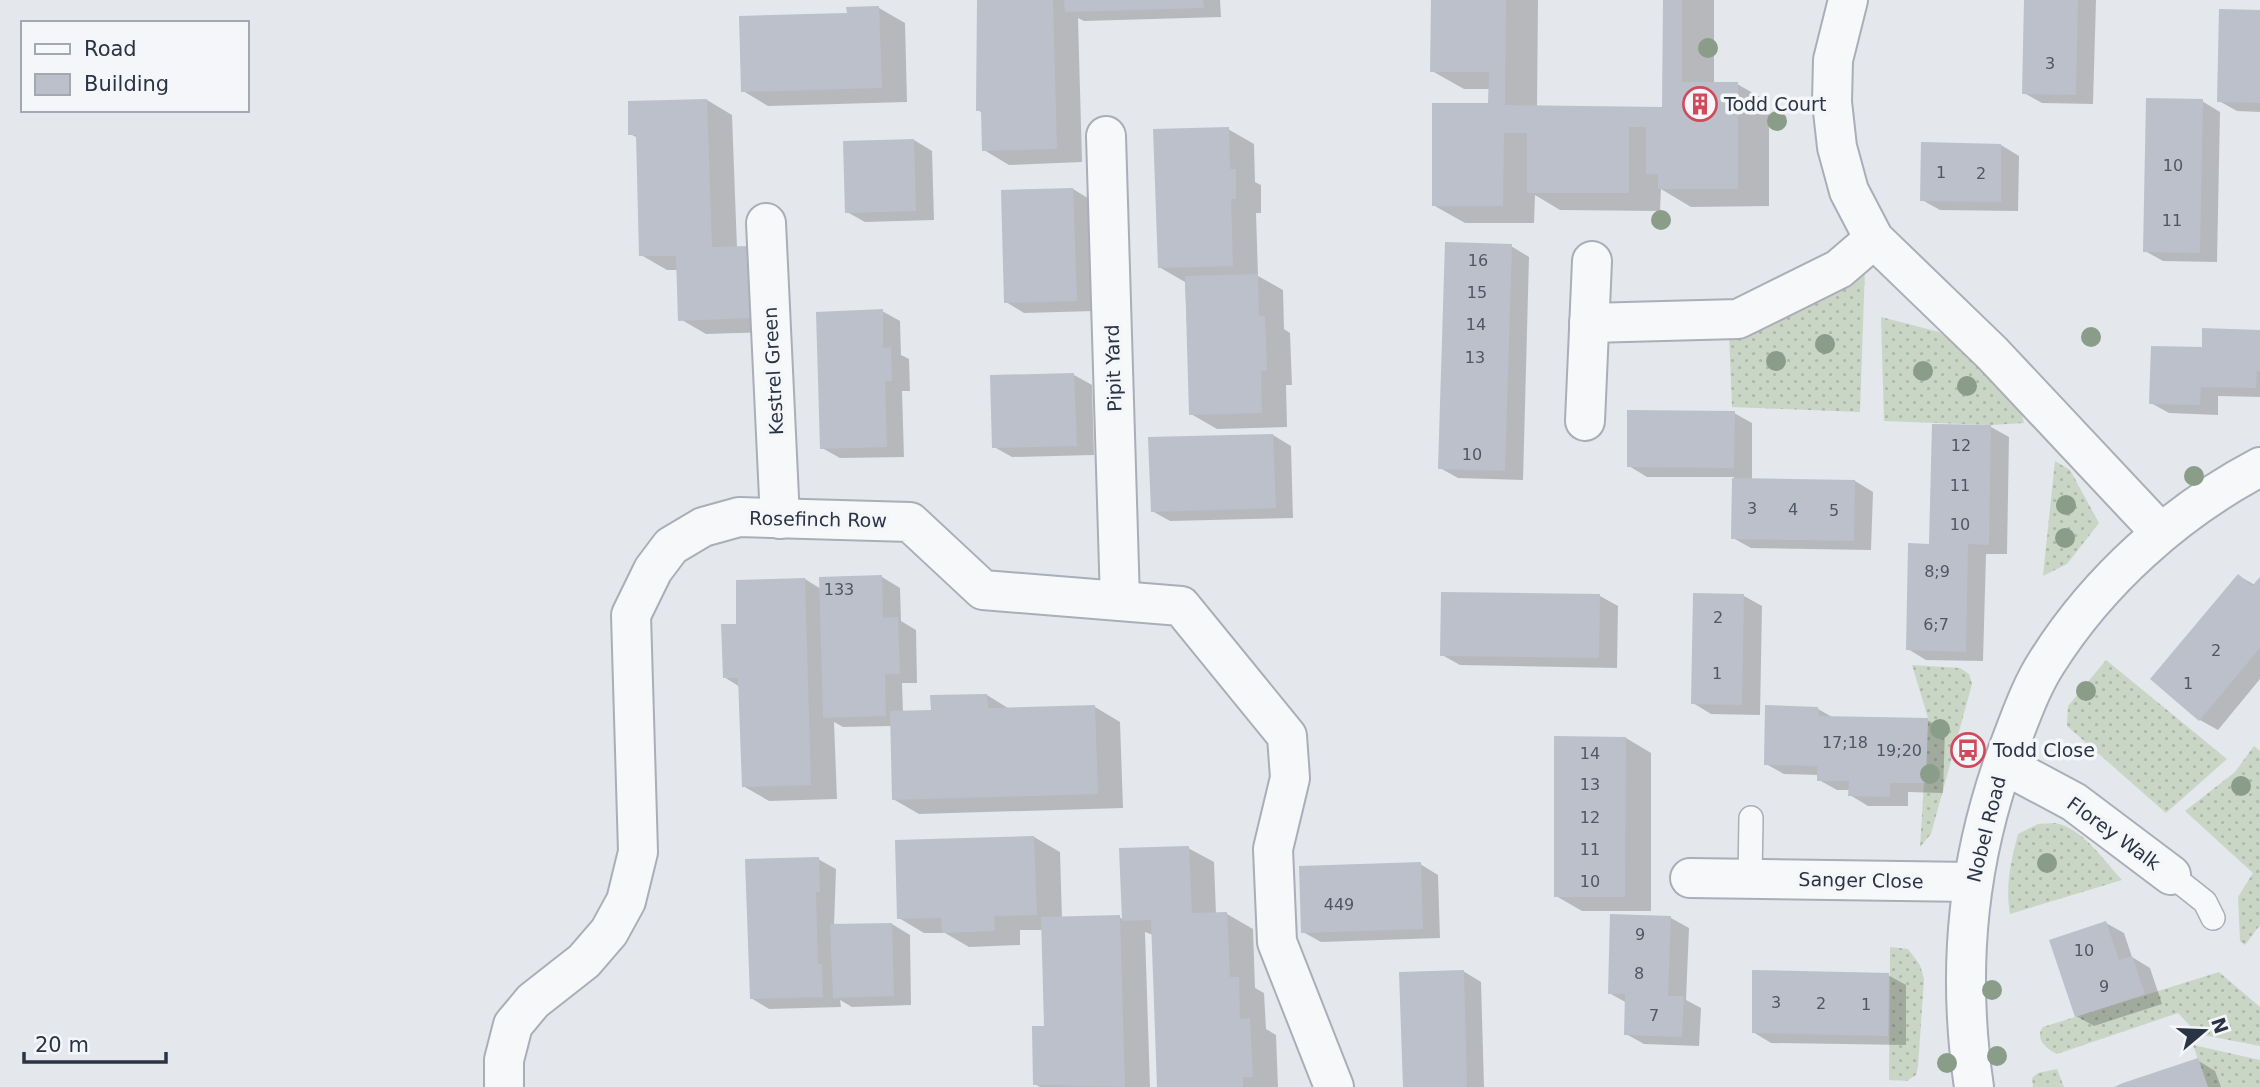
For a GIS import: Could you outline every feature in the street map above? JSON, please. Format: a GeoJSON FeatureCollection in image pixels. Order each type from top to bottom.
{"type":"FeatureCollection","features":[{"type":"Feature","properties":{"kind":"street"},"geometry":{"type":"LineString","coordinates":[[1848,0],[1833,60],[1832,102],[1837,147],[1849,191],[1874,239],[1992,353],[2161,533]]}},
{"type":"Feature","properties":{"kind":"street","name":"Pipit Yard"},"geometry":{"type":"LineString","coordinates":[[1106,136],[1120,601]]}},
{"type":"Feature","properties":{"kind":"street","name":"Kestrel Green"},"geometry":{"type":"LineString","coordinates":[[766,223],[780,519]]}},
{"type":"Feature","properties":{"kind":"street"},"geometry":{"type":"LineString","coordinates":[[1589,323],[1738,319],[1839,269],[1874,239]]}},
{"type":"Feature","properties":{"kind":"street"},"geometry":{"type":"LineString","coordinates":[[1585,421],[1592,261]]}},
{"type":"Feature","properties":{"kind":"street","name":"Nobel Road"},"geometry":{"type":"LineString","coordinates":[[1974,1087],[1965,941],[1971,882],[2003,764],[2046,663],[2073,624],[2161,533],[2260,467]]}},
{"type":"Feature","properties":{"kind":"street","name":"Rosefinch Row"},"geometry":{"type":"LineString","coordinates":[[505,1087],[504,1060],[513,1025],[533,1001],[584,961],[608,932],[626,901],[638,852],[631,615],[653,570],[671,546],[703,527],[739,517],[910,522],[983,590],[1181,607],[1287,736],[1290,778],[1273,849],[1277,942],[1334,1087]]}},
{"type":"Feature","properties":{"kind":"street","name":"Florey Walk"},"geometry":{"type":"LineString","coordinates":[[2003,764],[2074,802],[2171,875]]}},
{"type":"Feature","properties":{"kind":"street","name":"Sanger Close"},"geometry":{"type":"LineString","coordinates":[[1690,878],[1971,882]]}},
{"type":"Feature","properties":{"kind":"lane"},"geometry":{"type":"LineString","coordinates":[[1750,879],[1751,818]]}},
{"type":"Feature","properties":{"kind":"lane","name":"Florey Walk"},"geometry":{"type":"LineString","coordinates":[[2171,875],[2205,902],[2213,918]]}},
{"type":"Feature","properties":{"kind":"green space"},"geometry":{"type":"Polygon","coordinates":[[[1865,267],[1860,412],[1732,407],[1729,333],[1769,322],[1801,308],[1865,267]]]}},
{"type":"Feature","properties":{"kind":"green space"},"geometry":{"type":"Polygon","coordinates":[[[1881,317],[1939,332],[1964,349],[2021,411],[2024,423],[1991,425],[1884,421],[1881,317]]]}},
{"type":"Feature","properties":{"kind":"green space"},"geometry":{"type":"Polygon","coordinates":[[[2055,461],[2070,470],[2099,523],[2067,564],[2043,576],[2055,461]]]}},
{"type":"Feature","properties":{"kind":"green space"},"geometry":{"type":"Polygon","coordinates":[[[2106,660],[2227,759],[2166,813],[2067,726],[2068,706],[2106,660]]]}},
{"type":"Feature","properties":{"kind":"green space"},"geometry":{"type":"Polygon","coordinates":[[[1912,665],[1960,668],[1969,674],[1972,684],[1931,834],[1920,847],[1928,718],[1912,665]]]}},
{"type":"Feature","properties":{"kind":"green space"},"geometry":{"type":"Polygon","coordinates":[[[2254,746],[2260,751],[2260,925],[2245,945],[2240,941],[2238,897],[2253,873],[2185,811],[2235,772],[2254,746]]]}},
{"type":"Feature","properties":{"kind":"green space"},"geometry":{"type":"Polygon","coordinates":[[[2055,823],[2075,831],[2100,854],[2122,880],[2010,914],[2008,884],[2018,834],[2038,824],[2055,823]]]}},
{"type":"Feature","properties":{"kind":"green space"},"geometry":{"type":"Polygon","coordinates":[[[1890,947],[1908,949],[1920,965],[1924,979],[1918,1067],[1916,1075],[1907,1081],[1889,1080],[1890,947]]]}},
{"type":"Feature","properties":{"kind":"green space"},"geometry":{"type":"Polygon","coordinates":[[[2219,972],[2260,1007],[2260,1046],[2198,1034],[2178,1013],[2057,1054],[2041,1039],[2043,1027],[2219,972]]]}},
{"type":"Feature","properties":{"kind":"green space"},"geometry":{"type":"Polygon","coordinates":[[[2193,1045],[2260,1060],[2260,1087],[2208,1087],[2193,1045]]]}},
{"type":"Feature","properties":{"kind":"green space"},"geometry":{"type":"Polygon","coordinates":[[[2057,1069],[2064,1087],[2033,1087],[2032,1078],[2038,1073],[2057,1069]]]}},
{"type":"Feature","properties":{"kind":"building"},"geometry":{"type":"Polygon","coordinates":[[[977,0],[1053,0],[1057,149],[982,151],[981,111],[976,111],[977,0]]]}},
{"type":"Feature","properties":{"kind":"building"},"geometry":{"type":"Polygon","coordinates":[[[1064,0],[1203,0],[1204,8],[1065,12],[1064,0]]]}},
{"type":"Feature","properties":{"kind":"building","name":"Todd Court"},"geometry":{"type":"Polygon","coordinates":[[[1431,0],[1506,0],[1505,105],[1662,107],[1663,0],[1682,0],[1682,82],[1738,82],[1738,189],[1658,189],[1658,174],[1646,174],[1646,127],[1629,127],[1629,193],[1527,193],[1527,133],[1504,133],[1503,206],[1432,206],[1432,103],[1488,103],[1489,72],[1430,72],[1431,0]]]}},
{"type":"Feature","properties":{"kind":"building"},"geometry":{"type":"Polygon","coordinates":[[[2024,0],[2078,0],[2076,95],[2022,94],[2024,0]]]}},
{"type":"Feature","properties":{"kind":"building"},"geometry":{"type":"Polygon","coordinates":[[[879,6],[882,88],[741,92],[739,16],[847,13],[846,7],[879,6]]]}},
{"type":"Feature","properties":{"kind":"building"},"geometry":{"type":"Polygon","coordinates":[[[2219,9],[2260,10],[2260,103],[2217,102],[2219,9]]]}},
{"type":"Feature","properties":{"kind":"building"},"geometry":{"type":"Polygon","coordinates":[[[2146,98],[2203,99],[2200,253],[2143,252],[2146,98]]]}},
{"type":"Feature","properties":{"kind":"building"},"geometry":{"type":"Polygon","coordinates":[[[707,99],[712,247],[749,246],[751,318],[678,321],[676,256],[639,256],[636,135],[628,135],[628,101],[707,99]]]}},
{"type":"Feature","properties":{"kind":"building"},"geometry":{"type":"Polygon","coordinates":[[[1229,127],[1230,169],[1236,169],[1236,199],[1231,199],[1233,266],[1158,268],[1153,129],[1229,127]]]}},
{"type":"Feature","properties":{"kind":"building"},"geometry":{"type":"Polygon","coordinates":[[[914,139],[916,211],[845,213],[843,141],[914,139]]]}},
{"type":"Feature","properties":{"kind":"building"},"geometry":{"type":"Polygon","coordinates":[[[1921,142],[2001,144],[2001,202],[1920,201],[1921,142]]]}},
{"type":"Feature","properties":{"kind":"building"},"geometry":{"type":"Polygon","coordinates":[[[1073,188],[1077,301],[1004,303],[1001,190],[1073,188]]]}},
{"type":"Feature","properties":{"kind":"building"},"geometry":{"type":"Polygon","coordinates":[[[1445,242],[1512,244],[1505,471],[1438,469],[1445,242]]]}},
{"type":"Feature","properties":{"kind":"building"},"geometry":{"type":"Polygon","coordinates":[[[1258,274],[1259,316],[1265,316],[1267,371],[1261,371],[1262,413],[1189,415],[1185,276],[1258,274]]]}},
{"type":"Feature","properties":{"kind":"building"},"geometry":{"type":"Polygon","coordinates":[[[883,309],[883,348],[891,347],[892,381],[885,381],[887,447],[820,449],[816,312],[883,309]]]}},
{"type":"Feature","properties":{"kind":"building"},"geometry":{"type":"Polygon","coordinates":[[[2202,328],[2260,330],[2260,371],[2257,371],[2256,388],[2201,387],[2200,405],[2149,404],[2151,346],[2202,347],[2202,328]]]}},
{"type":"Feature","properties":{"kind":"building"},"geometry":{"type":"Polygon","coordinates":[[[1074,373],[1077,446],[992,448],[990,375],[1074,373]]]}},
{"type":"Feature","properties":{"kind":"building"},"geometry":{"type":"Polygon","coordinates":[[[1627,410],[1735,411],[1734,468],[1627,467],[1627,410]]]}},
{"type":"Feature","properties":{"kind":"building"},"geometry":{"type":"Polygon","coordinates":[[[1932,424],[1991,425],[1989,545],[1968,544],[1966,652],[1906,650],[1908,543],[1929,544],[1932,424]]]}},
{"type":"Feature","properties":{"kind":"building"},"geometry":{"type":"Polygon","coordinates":[[[1273,434],[1276,508],[1151,512],[1148,437],[1273,434]]]}},
{"type":"Feature","properties":{"kind":"building"},"geometry":{"type":"Polygon","coordinates":[[[1732,478],[1855,480],[1854,541],[1731,539],[1732,478]]]}},
{"type":"Feature","properties":{"kind":"building"},"geometry":{"type":"Polygon","coordinates":[[[2238,574],[2252,586],[2260,577],[2260,648],[2199,721],[2150,679],[2238,574]]]}},
{"type":"Feature","properties":{"kind":"building"},"geometry":{"type":"Polygon","coordinates":[[[882,575],[883,618],[898,617],[900,674],[885,674],[886,716],[823,718],[819,577],[882,575]]]}},
{"type":"Feature","properties":{"kind":"building"},"geometry":{"type":"Polygon","coordinates":[[[805,578],[811,785],[742,787],[738,678],[723,678],[721,624],[736,624],[736,580],[805,578]]]}},
{"type":"Feature","properties":{"kind":"building"},"geometry":{"type":"Polygon","coordinates":[[[1441,592],[1600,594],[1599,658],[1440,656],[1441,592]]]}},
{"type":"Feature","properties":{"kind":"building"},"geometry":{"type":"Polygon","coordinates":[[[1693,593],[1744,594],[1742,705],[1691,704],[1693,593]]]}},
{"type":"Feature","properties":{"kind":"building"},"geometry":{"type":"Polygon","coordinates":[[[987,694],[988,708],[1095,705],[1098,794],[892,800],[890,711],[931,710],[930,695],[987,694]]]}},
{"type":"Feature","properties":{"kind":"building"},"geometry":{"type":"Polygon","coordinates":[[[1765,705],[1818,707],[1819,716],[1928,718],[1926,783],[1890,783],[1890,797],[1848,796],[1849,781],[1817,781],[1817,766],[1764,765],[1765,705]]]}},
{"type":"Feature","properties":{"kind":"building"},"geometry":{"type":"Polygon","coordinates":[[[1554,736],[1626,737],[1625,897],[1554,897],[1554,736]]]}},
{"type":"Feature","properties":{"kind":"building"},"geometry":{"type":"Polygon","coordinates":[[[1034,836],[1037,915],[994,916],[995,931],[942,933],[941,918],[897,919],[895,840],[1034,836]]]}},
{"type":"Feature","properties":{"kind":"building"},"geometry":{"type":"Polygon","coordinates":[[[1189,846],[1192,913],[1227,912],[1230,977],[1239,977],[1240,1019],[1250,1018],[1253,1077],[1243,1077],[1243,1087],[1157,1087],[1151,920],[1122,921],[1119,848],[1189,846]]]}},
{"type":"Feature","properties":{"kind":"building"},"geometry":{"type":"Polygon","coordinates":[[[819,857],[820,892],[816,892],[818,964],[822,964],[823,997],[750,999],[745,859],[819,857]]]}},
{"type":"Feature","properties":{"kind":"building"},"geometry":{"type":"Polygon","coordinates":[[[1421,862],[1423,929],[1301,933],[1299,866],[1421,862]]]}},
{"type":"Feature","properties":{"kind":"building"},"geometry":{"type":"Polygon","coordinates":[[[1610,914],[1671,916],[1668,996],[1684,996],[1682,1037],[1624,1035],[1625,994],[1608,994],[1610,914]]]}},
{"type":"Feature","properties":{"kind":"building"},"geometry":{"type":"Polygon","coordinates":[[[1120,915],[1125,1087],[1033,1085],[1032,1026],[1044,1026],[1041,917],[1120,915]]]}},
{"type":"Feature","properties":{"kind":"building"},"geometry":{"type":"Polygon","coordinates":[[[2106,921],[2119,960],[2132,956],[2145,994],[2075,1017],[2049,940],[2106,921]]]}},
{"type":"Feature","properties":{"kind":"building"},"geometry":{"type":"Polygon","coordinates":[[[892,923],[894,996],[833,998],[830,924],[892,923]]]}},
{"type":"Feature","properties":{"kind":"building"},"geometry":{"type":"Polygon","coordinates":[[[1464,970],[1467,1087],[1403,1087],[1399,972],[1464,970]]]}},
{"type":"Feature","properties":{"kind":"building"},"geometry":{"type":"Polygon","coordinates":[[[1752,970],[1889,973],[1888,1036],[1752,1033],[1752,970]]]}},
{"type":"Feature","properties":{"kind":"building"},"geometry":{"type":"Polygon","coordinates":[[[2198,1058],[2208,1087],[2114,1087],[2123,1083],[2198,1058]]]}},
{"type":"Feature","properties":{"kind":"place","name":"Todd Court"},"geometry":{"type":"Point","coordinates":[1700,104]}},
{"type":"Feature","properties":{"kind":"place","name":"Todd Close"},"geometry":{"type":"Point","coordinates":[1968,750]}}]}
